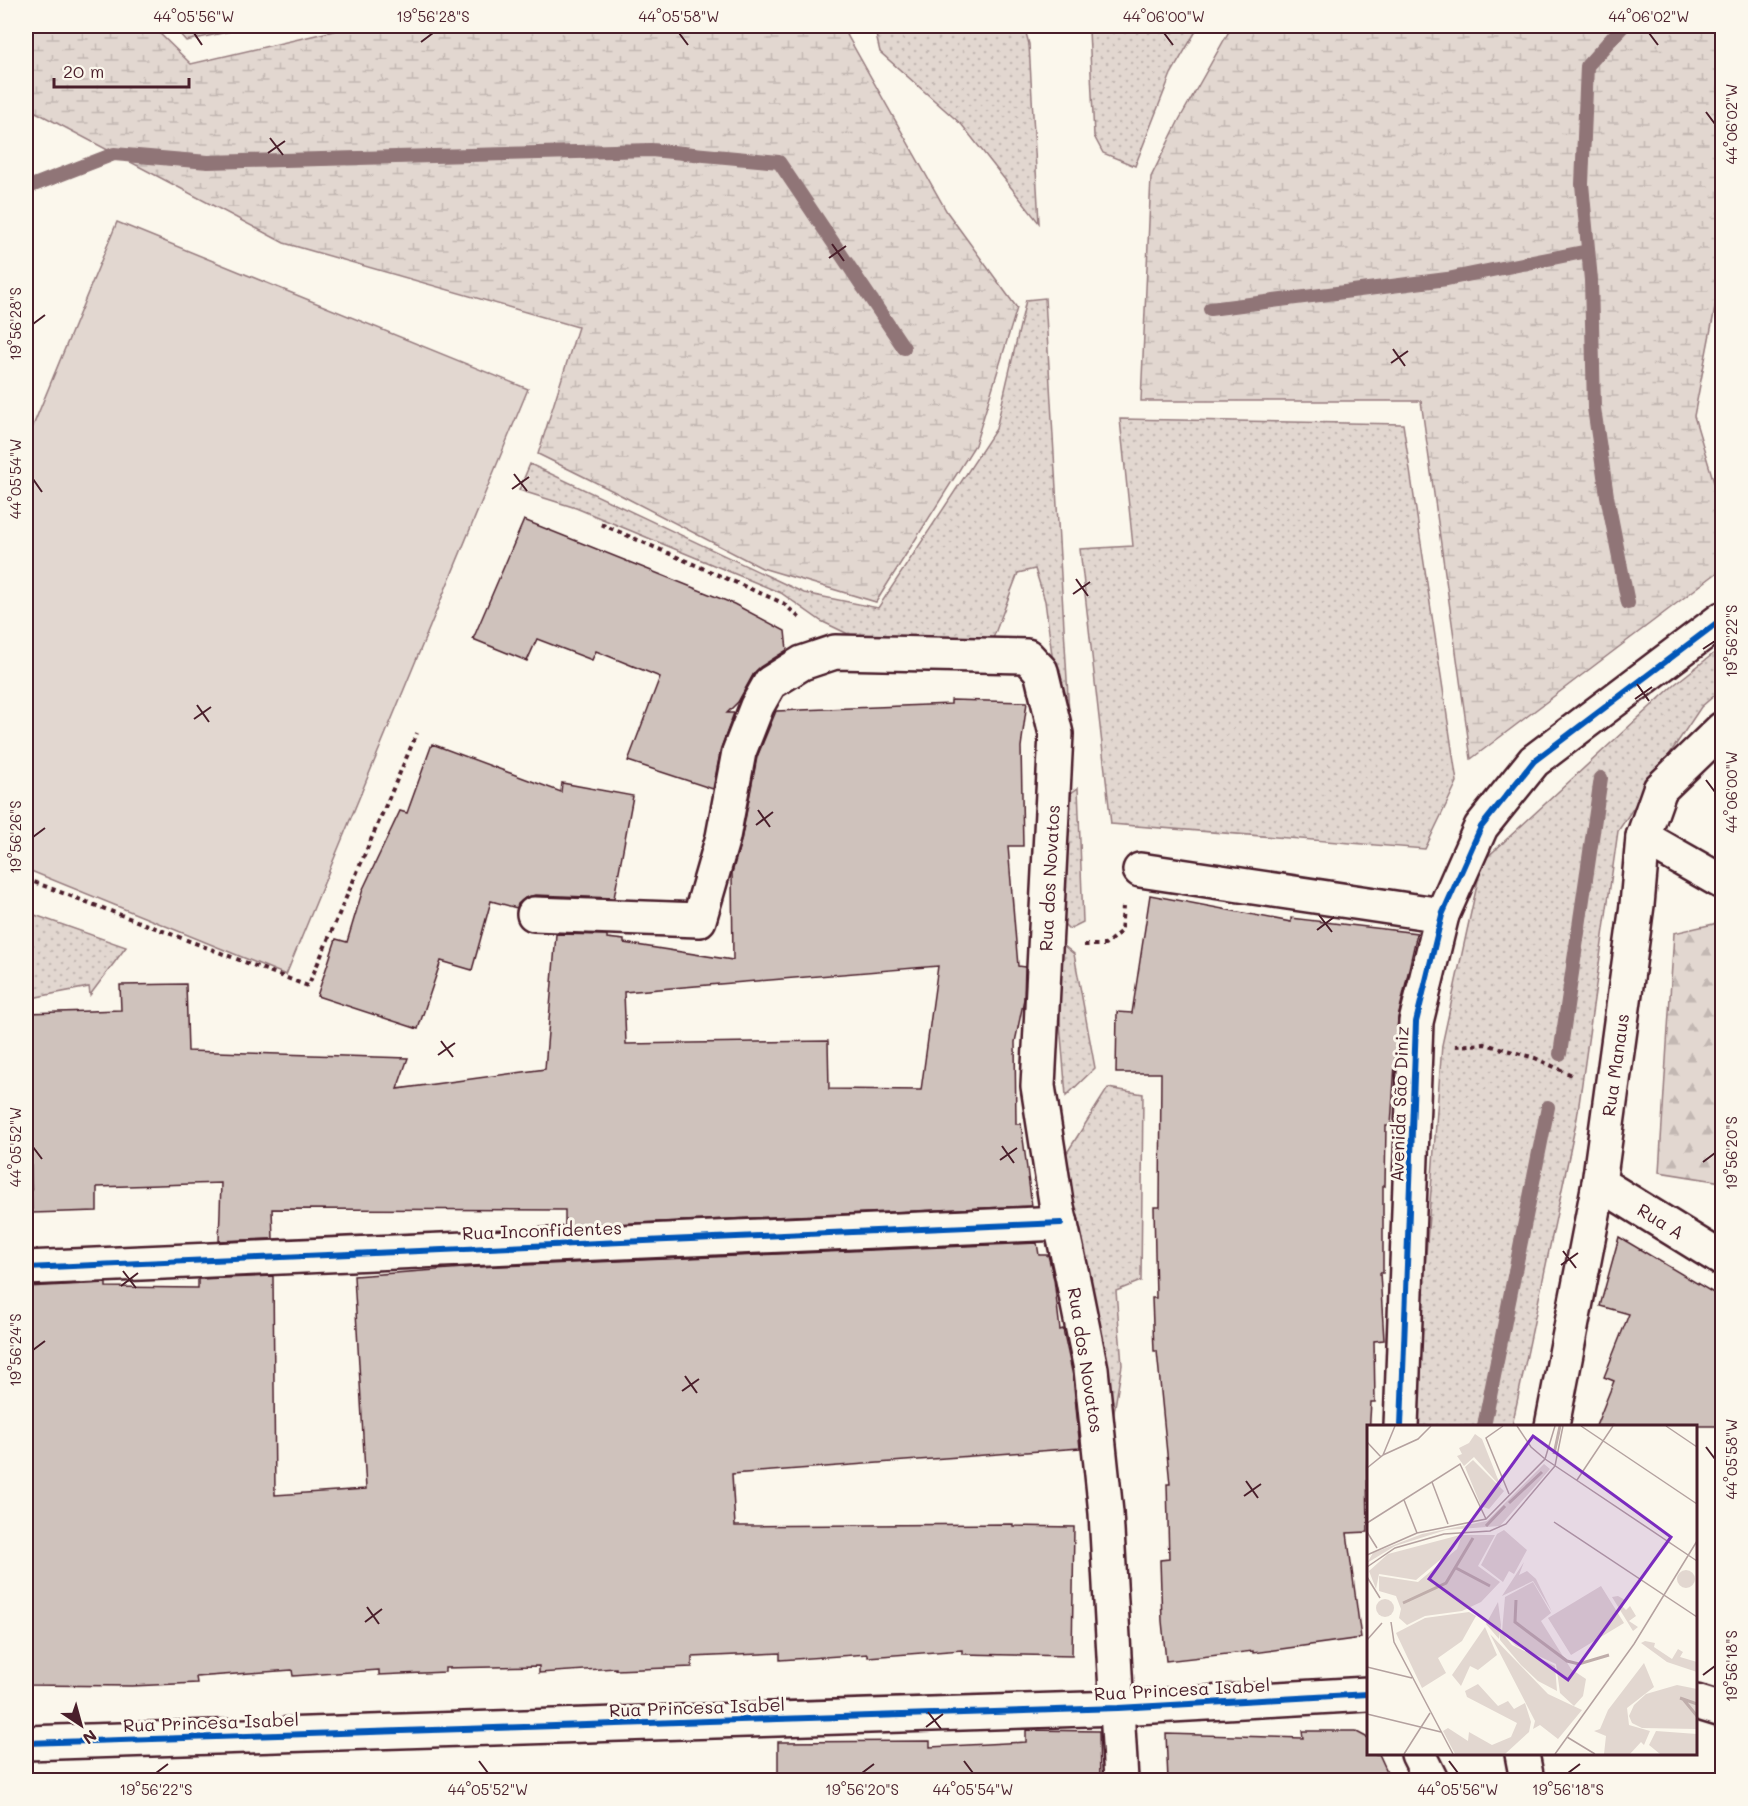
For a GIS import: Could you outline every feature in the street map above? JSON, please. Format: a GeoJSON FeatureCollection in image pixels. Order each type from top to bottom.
{"type":"FeatureCollection","features":[{"type":"Feature","properties":{"kind":"street","name":"Avenida São Diniz"},"geometry":{"type":"LineString","coordinates":[[1401,1425],[1416,1022],[1442,915],[1481,827],[1534,761],[1722,619]]}},
{"type":"Feature","properties":{"kind":"street","name":"Rua dos Novatos"},"geometry":{"type":"LineString","coordinates":[[534,914],[699,920],[723,837],[739,752],[757,706],[770,682],[802,663],[835,652],[1026,656],[1041,671],[1056,734],[1038,1086],[1056,1202],[1091,1369],[1106,1514],[1121,1780]]}},
{"type":"Feature","properties":{"kind":"street","name":"Rua Manaus"},"geometry":{"type":"LineString","coordinates":[[1552,1425],[1599,1183],[1638,905],[1643,837],[1660,789],[1722,729]]}},
{"type":"Feature","properties":{"kind":"street"},"geometry":{"type":"LineString","coordinates":[[1643,837],[1722,882]]}},
{"type":"Feature","properties":{"kind":"street"},"geometry":{"type":"LineString","coordinates":[[1140,870],[1442,915]]}},
{"type":"Feature","properties":{"kind":"street","name":"Rua A"},"geometry":{"type":"LineString","coordinates":[[1599,1183],[1722,1259]]}},
{"type":"Feature","properties":{"kind":"street","name":"Rua Inconfidentes"},"geometry":{"type":"LineString","coordinates":[[26,1268],[1061,1222]]}},
{"type":"Feature","properties":{"kind":"street","name":"Rua Princesa Isabel"},"geometry":{"type":"LineString","coordinates":[[26,1743],[1118,1708],[1367,1694]]}},
{"type":"Feature","properties":{"kind":"street"},"geometry":{"type":"LineString","coordinates":[[1697,1703],[1722,1710]]}},
{"type":"Feature","properties":{"kind":"street"},"geometry":{"type":"LineString","coordinates":[[1418,1755],[1431,1780]]}},
{"type":"Feature","properties":{"kind":"street"},"geometry":{"type":"LineString","coordinates":[[1522,1755],[1527,1780]]}},
{"type":"Feature","properties":{"kind":"path"},"geometry":{"type":"LineString","coordinates":[[601,524],[783,603],[835,652]]}},
{"type":"Feature","properties":{"kind":"path"},"geometry":{"type":"LineString","coordinates":[[26,879],[308,986],[417,732]]}},
{"type":"Feature","properties":{"kind":"path"},"geometry":{"type":"LineString","coordinates":[[1047,919],[1078,945],[1106,945],[1121,931],[1124,894],[1140,870]]}},
{"type":"Feature","properties":{"kind":"path"},"geometry":{"type":"LineString","coordinates":[[1416,1048],[1485,1044],[1535,1058],[1612,1093]]}},
{"type":"Feature","properties":{"kind":"green space"},"geometry":{"type":"Polygon","coordinates":[[[26,26],[152,26],[191,64],[355,26],[842,26],[947,212],[1017,308],[975,445],[876,602],[762,568],[538,454],[578,327],[284,243],[32,110],[26,110],[26,26]]]}},
{"type":"Feature","properties":{"kind":"green space"},"geometry":{"type":"Polygon","coordinates":[[[173,26],[254,26],[186,41],[173,26]]]}},
{"type":"Feature","properties":{"kind":"green space"},"geometry":{"type":"Polygon","coordinates":[[[874,26],[1024,26],[1029,44],[1039,223],[962,125],[880,52],[874,26]]]}},
{"type":"Feature","properties":{"kind":"green space"},"geometry":{"type":"Polygon","coordinates":[[[1103,26],[1199,26],[1171,74],[1135,166],[1103,153],[1094,136],[1089,30],[1103,26]]]}},
{"type":"Feature","properties":{"kind":"green space"},"geometry":{"type":"Polygon","coordinates":[[[1232,26],[1722,26],[1722,272],[1694,416],[1722,509],[1722,569],[1471,759],[1421,401],[1141,401],[1151,177],[1179,120],[1232,26]]]}},
{"type":"Feature","properties":{"kind":"green space"},"geometry":{"type":"Polygon","coordinates":[[[117,222],[528,389],[286,975],[26,869],[26,443],[117,222]]]}},
{"type":"Feature","properties":{"kind":"green space"},"geometry":{"type":"Polygon","coordinates":[[[1045,298],[1069,714],[1060,716],[1045,601],[1035,569],[1018,573],[989,649],[915,637],[869,644],[821,621],[781,593],[576,508],[519,490],[530,464],[804,593],[878,608],[996,429],[1026,300],[1045,298]]]}},
{"type":"Feature","properties":{"kind":"green space"},"geometry":{"type":"Polygon","coordinates":[[[1120,419],[1403,424],[1457,782],[1425,849],[1111,824],[1080,549],[1133,546],[1120,419]]]}},
{"type":"Feature","properties":{"kind":"green space"},"geometry":{"type":"Polygon","coordinates":[[[1722,647],[1722,689],[1701,707],[1618,831],[1577,1118],[1512,1425],[1413,1425],[1442,1045],[1482,862],[1675,684],[1722,647]]]}},
{"type":"Feature","properties":{"kind":"green space"},"geometry":{"type":"Polygon","coordinates":[[[1078,788],[1083,922],[1069,929],[1055,915],[1063,799],[1078,788]]]}},
{"type":"Feature","properties":{"kind":"green space"},"geometry":{"type":"Polygon","coordinates":[[[29,913],[126,947],[90,995],[89,987],[26,999],[26,915],[29,913]]]}},
{"type":"Feature","properties":{"kind":"green space"},"geometry":{"type":"Polygon","coordinates":[[[1722,922],[1722,1182],[1659,1172],[1674,933],[1722,922]]]}},
{"type":"Feature","properties":{"kind":"green space"},"geometry":{"type":"Polygon","coordinates":[[[1053,937],[1074,954],[1095,1068],[1066,1096],[1053,937]]]}},
{"type":"Feature","properties":{"kind":"green space"},"geometry":{"type":"Polygon","coordinates":[[[1108,1088],[1143,1094],[1141,1281],[1116,1291],[1122,1365],[1113,1418],[1063,1159],[1108,1088]]]}},
{"type":"Feature","properties":{"kind":"building"},"geometry":{"type":"Polygon","coordinates":[[[524,520],[734,604],[785,631],[787,650],[754,673],[738,702],[727,713],[734,713],[721,748],[713,789],[628,761],[660,677],[596,651],[592,660],[537,639],[527,661],[473,639],[524,520]]]}},
{"type":"Feature","properties":{"kind":"building"},"geometry":{"type":"Polygon","coordinates":[[[951,700],[1027,702],[1021,747],[1023,846],[1008,846],[1018,966],[1025,967],[1024,999],[1015,1042],[1016,1124],[1021,1124],[1032,1206],[565,1226],[565,1210],[272,1209],[273,1239],[219,1241],[221,1183],[97,1187],[97,1211],[32,1213],[27,1013],[121,1010],[120,985],[186,984],[188,1051],[408,1058],[397,1089],[545,1069],[556,934],[607,935],[607,938],[624,940],[624,943],[733,960],[732,873],[741,841],[757,757],[776,711],[951,704],[951,700]],[[938,966],[624,992],[626,1044],[828,1041],[829,1089],[921,1090],[938,966]]]}},
{"type":"Feature","properties":{"kind":"building"},"geometry":{"type":"Polygon","coordinates":[[[432,744],[561,792],[562,783],[633,796],[614,898],[535,895],[525,898],[517,908],[491,901],[472,970],[441,961],[418,1029],[317,996],[336,939],[347,942],[363,889],[400,811],[407,813],[432,744]]]}},
{"type":"Feature","properties":{"kind":"building"},"geometry":{"type":"Polygon","coordinates":[[[1150,895],[1291,922],[1291,918],[1417,933],[1398,1018],[1391,1126],[1386,1126],[1383,1273],[1380,1273],[1384,1340],[1374,1341],[1375,1402],[1371,1402],[1370,1425],[1367,1425],[1367,1532],[1347,1533],[1361,1638],[1253,1653],[1253,1651],[1166,1661],[1160,1560],[1169,1559],[1167,1484],[1170,1484],[1157,1351],[1154,1351],[1152,1298],[1156,1298],[1154,1207],[1160,1207],[1161,1073],[1116,1073],[1117,1012],[1132,1013],[1150,895]]]}},
{"type":"Feature","properties":{"kind":"building"},"geometry":{"type":"Polygon","coordinates":[[[1619,1237],[1722,1298],[1722,1426],[1596,1425],[1614,1381],[1604,1377],[1629,1314],[1600,1306],[1619,1237]]]}},
{"type":"Feature","properties":{"kind":"building"},"geometry":{"type":"Polygon","coordinates":[[[1037,1243],[1039,1255],[1048,1255],[1054,1279],[1060,1330],[1063,1329],[1073,1376],[1080,1448],[732,1474],[735,1526],[1013,1524],[1013,1526],[1074,1527],[1072,1656],[962,1654],[962,1650],[868,1657],[868,1654],[780,1660],[780,1653],[692,1657],[692,1667],[616,1670],[616,1668],[539,1673],[539,1666],[445,1668],[445,1672],[379,1675],[379,1670],[293,1676],[292,1670],[196,1677],[197,1683],[132,1686],[26,1685],[26,1287],[106,1283],[106,1287],[198,1288],[198,1279],[273,1276],[275,1495],[366,1489],[354,1276],[477,1267],[1037,1243]]]}},
{"type":"Feature","properties":{"kind":"building"},"geometry":{"type":"Polygon","coordinates":[[[1026,1730],[1099,1731],[1100,1780],[778,1780],[778,1742],[930,1741],[930,1747],[1026,1742],[1026,1730]]]}},
{"type":"Feature","properties":{"kind":"building"},"geometry":{"type":"Polygon","coordinates":[[[1302,1731],[1355,1731],[1367,1737],[1367,1755],[1379,1755],[1391,1780],[1168,1780],[1166,1734],[1303,1738],[1302,1731]]]}},
{"type":"Feature","properties":{"kind":"waterway"},"geometry":{"type":"LineString","coordinates":[[1623,26],[1587,66],[1582,184],[1591,280],[1594,408],[1607,496],[1628,603]]}},
{"type":"Feature","properties":{"kind":"waterway"},"geometry":{"type":"LineString","coordinates":[[26,188],[114,154],[208,162],[651,150],[779,162],[904,348]]}},
{"type":"Feature","properties":{"kind":"waterway"},"geometry":{"type":"LineString","coordinates":[[1210,309],[1447,279],[1588,251]]}},
{"type":"Feature","properties":{"kind":"waterway"},"geometry":{"type":"LineString","coordinates":[[1560,1054],[1601,778]]}},
{"type":"Feature","properties":{"kind":"waterway"},"geometry":{"type":"LineString","coordinates":[[1484,1425],[1548,1107]]}},
{"type":"Feature","properties":{"kind":"cycle path"},"geometry":{"type":"LineString","coordinates":[[1401,1425],[1416,1022],[1442,915],[1481,827],[1534,761],[1722,619]]}},
{"type":"Feature","properties":{"kind":"cycle path"},"geometry":{"type":"LineString","coordinates":[[26,1268],[1061,1223]]}},
{"type":"Feature","properties":{"kind":"cycle path"},"geometry":{"type":"LineString","coordinates":[[26,1743],[1118,1708],[1367,1694]]}}]}
